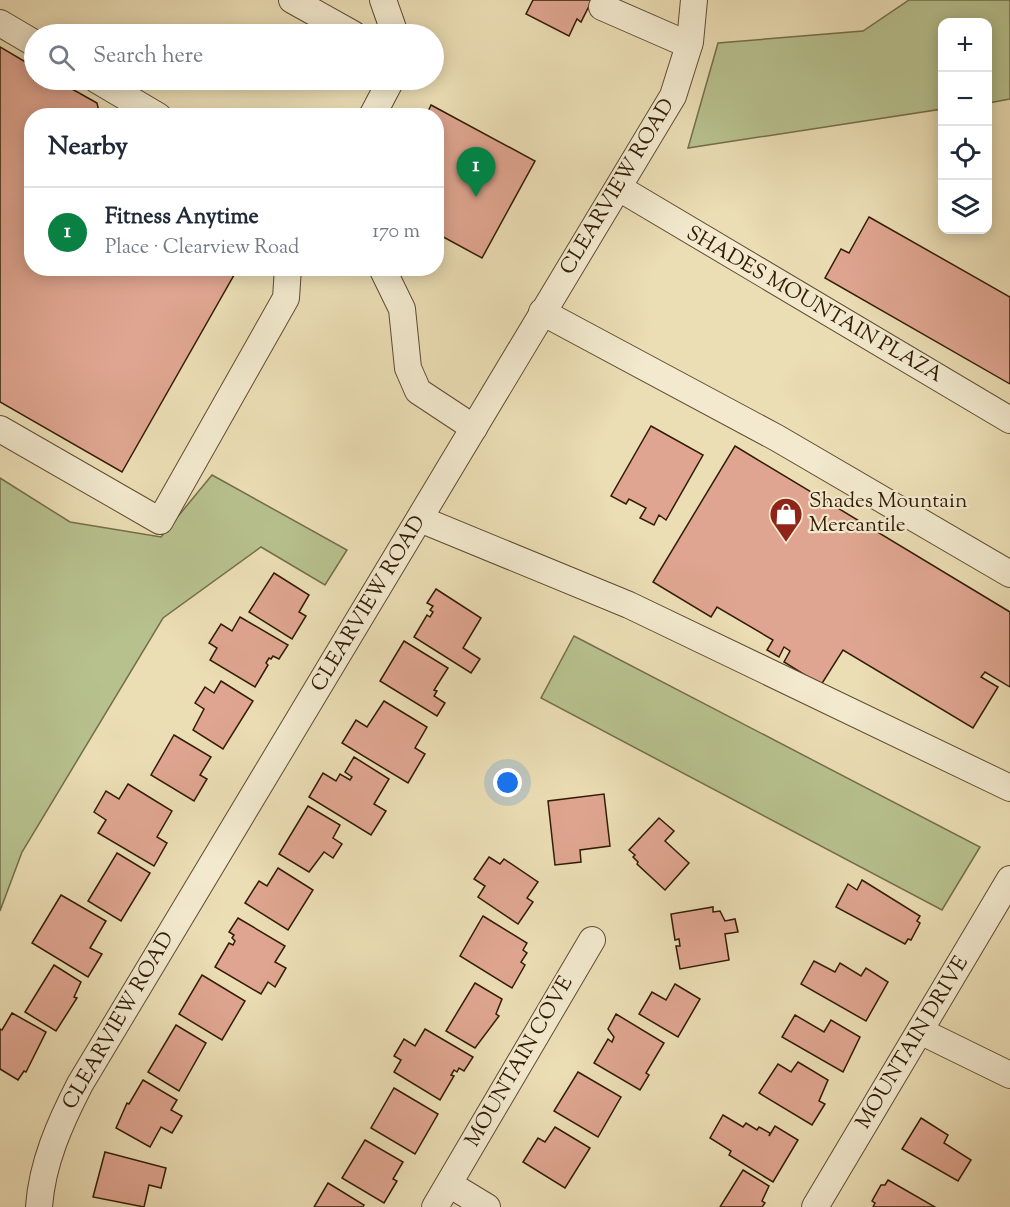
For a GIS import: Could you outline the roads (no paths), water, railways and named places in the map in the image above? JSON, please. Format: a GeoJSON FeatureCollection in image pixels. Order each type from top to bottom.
{"type":"FeatureCollection","features":[{"type":"Feature","properties":{"kind":"street"},"geometry":{"type":"LineString","coordinates":[[292,0],[335,24]]}},
{"type":"Feature","properties":{"kind":"street"},"geometry":{"type":"LineString","coordinates":[[383,0],[391,24]]}},
{"type":"Feature","properties":{"kind":"street","name":"CLEARVIEW ROAD"},"geometry":{"type":"LineString","coordinates":[[39,1207],[47,1160],[61,1121],[80,1084],[673,96],[689,45],[694,0]]}},
{"type":"Feature","properties":{"kind":"street"},"geometry":{"type":"LineString","coordinates":[[602,7],[689,45]]}},
{"type":"Feature","properties":{"kind":"street"},"geometry":{"type":"LineString","coordinates":[[0,23],[24,37]]}},
{"type":"Feature","properties":{"kind":"street"},"geometry":{"type":"LineString","coordinates":[[114,90],[144,108]]}},
{"type":"Feature","properties":{"kind":"street"},"geometry":{"type":"LineString","coordinates":[[376,108],[386,90]]}},
{"type":"Feature","properties":{"kind":"street","name":"SHADES MOUNTAIN PLAZA"},"geometry":{"type":"LineString","coordinates":[[619,188],[1010,420]]}},
{"type":"Feature","properties":{"kind":"street"},"geometry":{"type":"LineString","coordinates":[[0,429],[160,521],[286,298],[287,276]]}},
{"type":"Feature","properties":{"kind":"street"},"geometry":{"type":"LineString","coordinates":[[386,276],[402,309],[408,368],[418,391],[474,428]]}},
{"type":"Feature","properties":{"kind":"street"},"geometry":{"type":"LineString","coordinates":[[543,312],[777,438],[1010,574]]}},
{"type":"Feature","properties":{"kind":"street"},"geometry":{"type":"LineString","coordinates":[[420,519],[629,605],[1010,788]]}},
{"type":"Feature","properties":{"kind":"street","name":"MOUNTAIN DRIVE"},"geometry":{"type":"LineString","coordinates":[[815,1207],[1010,879]]}},
{"type":"Feature","properties":{"kind":"street","name":"MOUNTAIN COVE"},"geometry":{"type":"LineString","coordinates":[[435,1207],[592,940]]}},
{"type":"Feature","properties":{"kind":"street"},"geometry":{"type":"LineString","coordinates":[[920,1030],[1010,1075]]}},
{"type":"Feature","properties":{"kind":"street"},"geometry":{"type":"LineString","coordinates":[[449,1184],[487,1207]]}},
{"type":"Feature","properties":{"kind":"place","name":"Fitness Anytime"},"geometry":{"type":"Point","coordinates":[476,197]}},
{"type":"Feature","properties":{"kind":"place","name":"Shades Mountain Mercantile"},"geometry":{"type":"Point","coordinates":[786,543]}}]}
